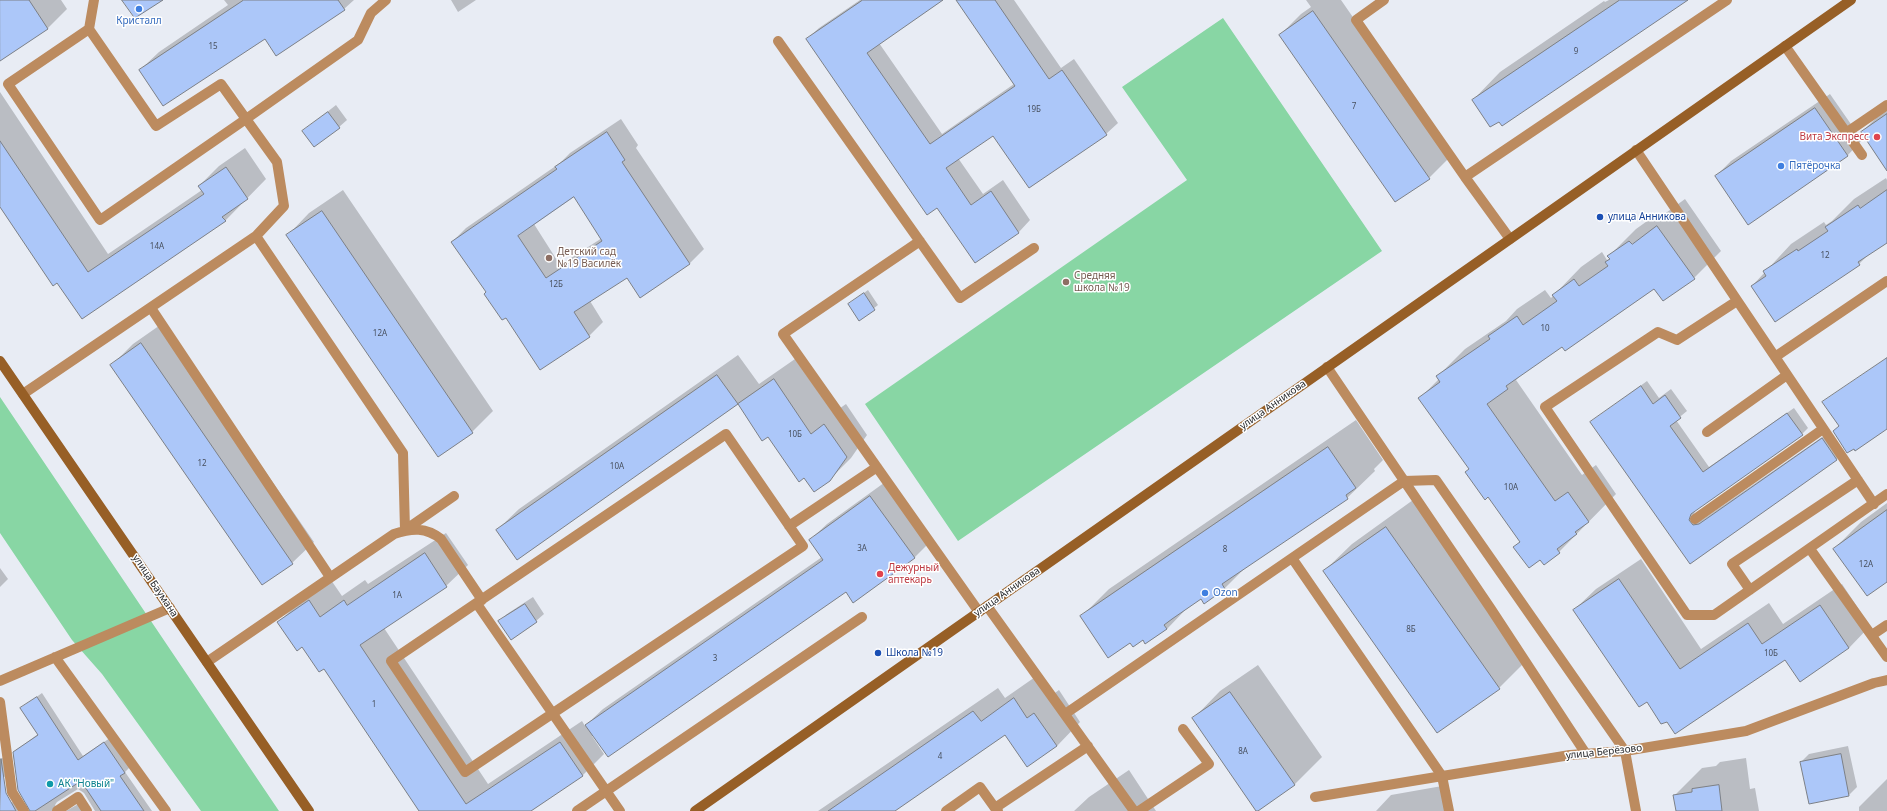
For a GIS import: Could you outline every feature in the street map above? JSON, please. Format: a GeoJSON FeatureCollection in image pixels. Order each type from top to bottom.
{"type":"FeatureCollection","features":[{"type":"Feature","properties":{"kind":"street"},"geometry":{"type":"LineString","coordinates":[[23,394],[256,236],[284,206],[277,162],[221,84],[156,126],[90,29],[94,0]]}},
{"type":"Feature","properties":{"kind":"street"},"geometry":{"type":"LineString","coordinates":[[90,29],[8,84],[100,220],[358,40],[370,13],[386,0]]}},
{"type":"Feature","properties":{"kind":"street"},"geometry":{"type":"LineString","coordinates":[[1384,0],[1356,20],[1510,239]]}},
{"type":"Feature","properties":{"kind":"street"},"geometry":{"type":"LineString","coordinates":[[1465,177],[1727,0]]}},
{"type":"Feature","properties":{"kind":"street","name":"улица Анникова"},"geometry":{"type":"LineString","coordinates":[[695,811],[1850,0]]}},
{"type":"Feature","properties":{"kind":"street"},"geometry":{"type":"LineString","coordinates":[[778,41],[960,298],[1034,248]]}},
{"type":"Feature","properties":{"kind":"street"},"geometry":{"type":"LineString","coordinates":[[1785,46],[1862,155]]}},
{"type":"Feature","properties":{"kind":"street"},"geometry":{"type":"LineString","coordinates":[[1846,133],[1887,106]]}},
{"type":"Feature","properties":{"kind":"street"},"geometry":{"type":"LineString","coordinates":[[1636,150],[1874,504]]}},
{"type":"Feature","properties":{"kind":"street"},"geometry":{"type":"LineString","coordinates":[[256,236],[403,453],[405,530]]}},
{"type":"Feature","properties":{"kind":"street"},"geometry":{"type":"LineString","coordinates":[[920,241],[783,334],[979,612]]}},
{"type":"Feature","properties":{"kind":"street"},"geometry":{"type":"LineString","coordinates":[[1775,357],[1887,281]]}},
{"type":"Feature","properties":{"kind":"street"},"geometry":{"type":"LineString","coordinates":[[1737,301],[1677,340],[1658,332],[1545,407],[1687,615],[1714,615],[1887,494]]}},
{"type":"Feature","properties":{"kind":"street"},"geometry":{"type":"LineString","coordinates":[[151,308],[330,577]]}},
{"type":"Feature","properties":{"kind":"street","name":"улица Баумана"},"geometry":{"type":"LineString","coordinates":[[0,360],[310,811]]}},
{"type":"Feature","properties":{"kind":"street"},"geometry":{"type":"LineString","coordinates":[[1327,367],[1586,754]]}},
{"type":"Feature","properties":{"kind":"street"},"geometry":{"type":"LineString","coordinates":[[1707,432],[1787,376]]}},
{"type":"Feature","properties":{"kind":"street"},"geometry":{"type":"LineString","coordinates":[[1695,519],[1823,429]]}},
{"type":"Feature","properties":{"kind":"street"},"geometry":{"type":"LineString","coordinates":[[726,434],[803,546],[466,772],[391,661],[480,602],[726,434]]}},
{"type":"Feature","properties":{"kind":"street"},"geometry":{"type":"LineString","coordinates":[[789,526],[877,467]]}},
{"type":"Feature","properties":{"kind":"street"},"geometry":{"type":"LineString","coordinates":[[1065,714],[1404,481],[1436,480],[1625,751],[1636,811]]}},
{"type":"Feature","properties":{"kind":"street"},"geometry":{"type":"LineString","coordinates":[[1750,590],[1732,564],[1858,480]]}},
{"type":"Feature","properties":{"kind":"street"},"geometry":{"type":"LineString","coordinates":[[207,662],[330,577],[394,534],[405,530],[454,496]]}},
{"type":"Feature","properties":{"kind":"street"},"geometry":{"type":"LineString","coordinates":[[405,530],[425,530],[432,532],[441,539],[553,714],[620,811]]}},
{"type":"Feature","properties":{"kind":"street"},"geometry":{"type":"LineString","coordinates":[[1810,549],[1887,657]]}},
{"type":"Feature","properties":{"kind":"street"},"geometry":{"type":"LineString","coordinates":[[1292,558],[1442,776],[1449,811]]}},
{"type":"Feature","properties":{"kind":"street"},"geometry":{"type":"LineString","coordinates":[[988,606],[1134,811]]}},
{"type":"Feature","properties":{"kind":"street"},"geometry":{"type":"LineString","coordinates":[[0,680],[170,608]]}},
{"type":"Feature","properties":{"kind":"street"},"geometry":{"type":"LineString","coordinates":[[577,811],[862,617]]}},
{"type":"Feature","properties":{"kind":"street"},"geometry":{"type":"LineString","coordinates":[[1872,635],[1887,625]]}},
{"type":"Feature","properties":{"kind":"street"},"geometry":{"type":"LineString","coordinates":[[55,657],[166,811]]}},
{"type":"Feature","properties":{"kind":"street","name":"улица Берёзово"},"geometry":{"type":"LineString","coordinates":[[1315,797],[1442,776],[1586,754],[1625,751],[1746,731],[1874,683],[1887,680]]}},
{"type":"Feature","properties":{"kind":"street"},"geometry":{"type":"LineString","coordinates":[[0,702],[1,726],[12,792],[24,811]]}},
{"type":"Feature","properties":{"kind":"street"},"geometry":{"type":"LineString","coordinates":[[1139,811],[1209,764],[1184,729]]}},
{"type":"Feature","properties":{"kind":"street"},"geometry":{"type":"LineString","coordinates":[[946,811],[980,787],[996,810],[1088,746]]}},
{"type":"Feature","properties":{"kind":"street"},"geometry":{"type":"LineString","coordinates":[[57,811],[78,798],[87,811]]}},
{"type":"Feature","properties":{"kind":"green space"},"geometry":{"type":"Polygon","coordinates":[[[1223,18],[1382,251],[958,541],[865,404],[1187,180],[1122,87],[1223,18]]]}},
{"type":"Feature","properties":{"kind":"green space"},"geometry":{"type":"Polygon","coordinates":[[[0,397],[279,811],[201,811],[102,674],[72,640],[0,533],[0,397]]]}},
{"type":"Feature","properties":{"kind":"building"},"geometry":{"type":"Polygon","coordinates":[[[0,0],[29,0],[48,29],[0,61],[0,0]]]}},
{"type":"Feature","properties":{"kind":"building","name":"Кристалл"},"geometry":{"type":"Polygon","coordinates":[[[122,0],[163,0],[135,18],[122,0]]]}},
{"type":"Feature","properties":{"kind":"building"},"geometry":{"type":"Polygon","coordinates":[[[244,0],[338,0],[345,10],[276,56],[265,39],[163,106],[139,70],[244,0]]]}},
{"type":"Feature","properties":{"kind":"building"},"geometry":{"type":"Polygon","coordinates":[[[863,0],[943,0],[867,53],[930,144],[1015,86],[956,0],[995,0],[1049,79],[1062,70],[1107,135],[1029,188],[993,136],[946,168],[971,205],[991,191],[1019,233],[975,263],[937,208],[927,215],[806,39],[863,0]]]}},
{"type":"Feature","properties":{"kind":"building"},"geometry":{"type":"Polygon","coordinates":[[[1620,0],[1688,0],[1502,126],[1499,122],[1490,127],[1472,100],[1620,0]]]}},
{"type":"Feature","properties":{"kind":"building"},"geometry":{"type":"Polygon","coordinates":[[[1313,11],[1430,179],[1395,202],[1279,35],[1313,11]]]}},
{"type":"Feature","properties":{"kind":"building","name":"Пятёрочка"},"geometry":{"type":"Polygon","coordinates":[[[1815,108],[1848,156],[1748,225],[1715,176],[1815,108]]]}},
{"type":"Feature","properties":{"kind":"building"},"geometry":{"type":"Polygon","coordinates":[[[328,112],[340,128],[314,147],[302,131],[328,112]]]}},
{"type":"Feature","properties":{"kind":"building"},"geometry":{"type":"Polygon","coordinates":[[[1887,114],[1887,171],[1861,132],[1887,114]]]}},
{"type":"Feature","properties":{"kind":"building"},"geometry":{"type":"Polygon","coordinates":[[[607,132],[625,160],[622,162],[690,264],[640,298],[627,278],[574,312],[590,337],[540,370],[506,318],[502,320],[484,294],[486,292],[451,242],[557,169],[555,167],[607,132]],[[574,197],[518,236],[546,278],[602,241],[574,197]]]}},
{"type":"Feature","properties":{"kind":"building"},"geometry":{"type":"Polygon","coordinates":[[[0,141],[88,272],[204,194],[198,186],[226,167],[248,199],[222,217],[226,221],[82,319],[57,283],[53,286],[0,207],[0,141]]]}},
{"type":"Feature","properties":{"kind":"building"},"geometry":{"type":"Polygon","coordinates":[[[1887,190],[1887,243],[1858,262],[1860,265],[1775,322],[1751,286],[1766,276],[1763,271],[1797,249],[1798,251],[1828,231],[1825,227],[1858,205],[1860,208],[1887,190]]]}},
{"type":"Feature","properties":{"kind":"building"},"geometry":{"type":"Polygon","coordinates":[[[322,211],[473,433],[438,457],[286,235],[322,211]]]}},
{"type":"Feature","properties":{"kind":"building"},"geometry":{"type":"Polygon","coordinates":[[[1657,226],[1695,279],[1663,301],[1654,289],[1565,351],[1562,347],[1506,386],[1508,389],[1487,404],[1555,501],[1568,492],[1589,522],[1575,532],[1577,534],[1557,549],[1560,553],[1544,565],[1540,560],[1529,568],[1513,547],[1520,542],[1488,497],[1485,500],[1465,472],[1469,469],[1418,398],[1440,382],[1436,376],[1490,339],[1488,336],[1517,316],[1523,325],[1557,301],[1552,295],[1574,279],[1579,286],[1608,266],[1605,262],[1610,259],[1607,256],[1629,241],[1632,244],[1657,226]]]}},
{"type":"Feature","properties":{"kind":"building"},"geometry":{"type":"Polygon","coordinates":[[[864,293],[875,310],[859,321],[848,304],[864,293]]]}},
{"type":"Feature","properties":{"kind":"building"},"geometry":{"type":"Polygon","coordinates":[[[141,343],[293,564],[262,585],[110,365],[141,343]]]}},
{"type":"Feature","properties":{"kind":"building"},"geometry":{"type":"Polygon","coordinates":[[[1887,358],[1887,429],[1855,451],[1854,449],[1847,453],[1833,431],[1839,426],[1822,402],[1887,358]]]}},
{"type":"Feature","properties":{"kind":"building"},"geometry":{"type":"Polygon","coordinates":[[[717,375],[738,404],[517,560],[496,530],[717,375]]]}},
{"type":"Feature","properties":{"kind":"building"},"geometry":{"type":"Polygon","coordinates":[[[774,379],[811,434],[824,424],[847,457],[830,481],[814,492],[804,478],[799,482],[768,437],[762,441],[738,404],[774,379]]]}},
{"type":"Feature","properties":{"kind":"building"},"geometry":{"type":"Polygon","coordinates":[[[1641,386],[1653,404],[1665,395],[1681,418],[1670,426],[1703,472],[1787,413],[1803,435],[1691,514],[1689,520],[1693,525],[1699,524],[1822,438],[1837,460],[1690,564],[1590,422],[1641,386]]]}},
{"type":"Feature","properties":{"kind":"building"},"geometry":{"type":"Polygon","coordinates":[[[1328,447],[1356,488],[1346,495],[1348,499],[1222,584],[1225,589],[1204,604],[1201,599],[1172,619],[1164,625],[1167,629],[1145,644],[1143,640],[1133,647],[1130,643],[1108,658],[1080,616],[1328,447]]]}},
{"type":"Feature","properties":{"kind":"building"},"geometry":{"type":"Polygon","coordinates":[[[870,496],[915,558],[853,603],[846,592],[608,757],[585,725],[823,560],[809,540],[870,496]]]}},
{"type":"Feature","properties":{"kind":"building"},"geometry":{"type":"Polygon","coordinates":[[[1887,510],[1887,582],[1867,596],[1833,549],[1887,510]]]}},
{"type":"Feature","properties":{"kind":"building"},"geometry":{"type":"Polygon","coordinates":[[[1386,527],[1500,689],[1437,733],[1323,571],[1386,527]]]}},
{"type":"Feature","properties":{"kind":"building"},"geometry":{"type":"Polygon","coordinates":[[[425,553],[447,587],[360,645],[466,804],[560,742],[583,776],[531,811],[419,811],[324,669],[319,672],[302,647],[297,651],[277,622],[309,600],[320,617],[344,600],[347,605],[425,553]]]}},
{"type":"Feature","properties":{"kind":"building"},"geometry":{"type":"Polygon","coordinates":[[[1619,579],[1680,669],[1748,623],[1762,644],[1820,605],[1849,648],[1800,682],[1785,660],[1675,734],[1667,722],[1661,724],[1647,702],[1639,707],[1573,610],[1619,579]]]}},
{"type":"Feature","properties":{"kind":"building"},"geometry":{"type":"Polygon","coordinates":[[[525,604],[537,622],[511,640],[498,621],[525,604]]]}},
{"type":"Feature","properties":{"kind":"building"},"geometry":{"type":"Polygon","coordinates":[[[1230,692],[1295,785],[1258,811],[1256,811],[1192,718],[1230,692]]]}},
{"type":"Feature","properties":{"kind":"building"},"geometry":{"type":"Polygon","coordinates":[[[37,697],[78,760],[104,742],[125,773],[120,776],[144,811],[101,811],[81,781],[35,811],[30,811],[18,790],[13,752],[38,735],[20,708],[37,697]]]}},
{"type":"Feature","properties":{"kind":"building"},"geometry":{"type":"Polygon","coordinates":[[[1014,698],[1027,718],[1034,713],[1057,746],[1027,767],[1005,735],[895,811],[828,811],[973,711],[981,721],[1014,698]]]}},
{"type":"Feature","properties":{"kind":"building"},"geometry":{"type":"Polygon","coordinates":[[[1841,754],[1849,796],[1809,804],[1800,762],[1841,754]]]}},
{"type":"Feature","properties":{"kind":"building"},"geometry":{"type":"Polygon","coordinates":[[[1,759],[6,793],[16,811],[0,811],[1,759]]]}},
{"type":"Feature","properties":{"kind":"building"},"geometry":{"type":"Polygon","coordinates":[[[1719,785],[1722,811],[1676,811],[1673,795],[1692,792],[1692,789],[1719,785]]]}},
{"type":"Feature","properties":{"kind":"place","name":"Кристалл"},"geometry":{"type":"Point","coordinates":[139,9]}},
{"type":"Feature","properties":{"kind":"place","name":"Вита Экспресс"},"geometry":{"type":"Point","coordinates":[1877,137]}},
{"type":"Feature","properties":{"kind":"place","name":"Пятёрочка"},"geometry":{"type":"Point","coordinates":[1781,166]}},
{"type":"Feature","properties":{"kind":"place","name":"улица Анникова"},"geometry":{"type":"Point","coordinates":[1600,217]}},
{"type":"Feature","properties":{"kind":"place","name":"Детский сад №19 Василёк"},"geometry":{"type":"Point","coordinates":[549,258]}},
{"type":"Feature","properties":{"kind":"place","name":"Средняя школа №19"},"geometry":{"type":"Point","coordinates":[1066,282]}},
{"type":"Feature","properties":{"kind":"place","name":"Дежурный аптекарь"},"geometry":{"type":"Point","coordinates":[880,574]}},
{"type":"Feature","properties":{"kind":"place","name":"Ozon"},"geometry":{"type":"Point","coordinates":[1205,593]}},
{"type":"Feature","properties":{"kind":"place","name":"Школа №19"},"geometry":{"type":"Point","coordinates":[878,653]}},
{"type":"Feature","properties":{"kind":"place","name":"АК \"Новый\""},"geometry":{"type":"Point","coordinates":[50,784]}}]}
